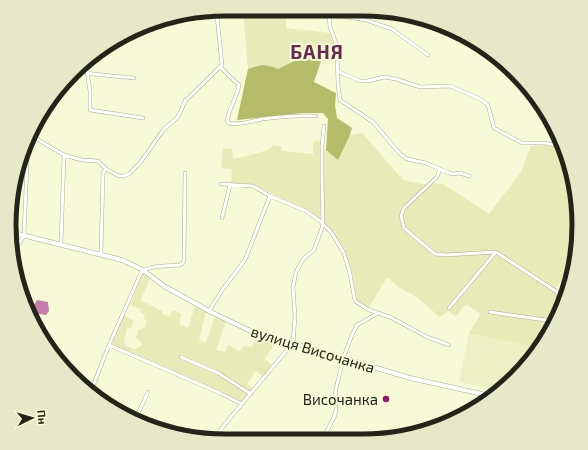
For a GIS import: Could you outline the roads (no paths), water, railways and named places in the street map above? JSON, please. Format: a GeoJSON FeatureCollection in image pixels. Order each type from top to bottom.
{"type":"FeatureCollection","features":[{"type":"Feature","properties":{"kind":"street"},"geometry":{"type":"LineString","coordinates":[[35,138],[64,155],[82,160],[98,161],[106,169],[119,176],[124,176],[134,169],[164,129],[177,118],[184,101],[222,65],[217,16]]}},
{"type":"Feature","properties":{"kind":"street"},"geometry":{"type":"LineString","coordinates":[[329,16],[330,27],[337,46],[337,72],[340,100],[373,122],[400,154],[449,173],[460,173],[469,176]]}},
{"type":"Feature","properties":{"kind":"street"},"geometry":{"type":"LineString","coordinates":[[341,16],[366,20],[392,29],[428,55]]}},
{"type":"Feature","properties":{"kind":"street"},"geometry":{"type":"LineString","coordinates":[[220,67],[239,86],[237,96],[227,118],[228,123],[239,123],[262,119],[316,116]]}},
{"type":"Feature","properties":{"kind":"street"},"geometry":{"type":"LineString","coordinates":[[134,78],[87,72],[90,91],[90,110],[143,118]]}},
{"type":"Feature","properties":{"kind":"street"},"geometry":{"type":"LineString","coordinates":[[337,72],[360,81],[368,81],[384,77],[396,79],[420,87],[450,86],[480,99],[488,105],[494,128],[522,143],[545,143],[556,145]]}},
{"type":"Feature","properties":{"kind":"street"},"geometry":{"type":"LineString","coordinates":[[218,434],[293,343],[295,317],[293,288],[296,272],[304,258],[314,250],[323,225],[322,146],[324,126]]}},
{"type":"Feature","properties":{"kind":"street"},"geometry":{"type":"LineString","coordinates":[[62,244],[64,155]]}},
{"type":"Feature","properties":{"kind":"street"},"geometry":{"type":"LineString","coordinates":[[17,247],[24,235],[27,157]]}},
{"type":"Feature","properties":{"kind":"street"},"geometry":{"type":"LineString","coordinates":[[101,254],[103,173],[106,169]]}},
{"type":"Feature","properties":{"kind":"street"},"geometry":{"type":"LineString","coordinates":[[440,169],[437,177],[404,208],[401,216],[404,228],[434,254],[445,255],[496,252],[557,292],[559,298]]}},
{"type":"Feature","properties":{"kind":"street"},"geometry":{"type":"LineString","coordinates":[[93,387],[109,345],[143,270],[180,265],[183,263],[185,173]]}},
{"type":"Feature","properties":{"kind":"street"},"geometry":{"type":"LineString","coordinates":[[221,184],[254,186],[270,196],[306,211],[331,232],[344,253],[355,301],[369,310],[392,318],[427,337],[449,345]]}},
{"type":"Feature","properties":{"kind":"street"},"geometry":{"type":"LineString","coordinates":[[222,218],[230,185]]}},
{"type":"Feature","properties":{"kind":"street"},"geometry":{"type":"LineString","coordinates":[[209,311],[223,289],[245,260],[270,196]]}},
{"type":"Feature","properties":{"kind":"street","name":"вулиця Височанка"},"geometry":{"type":"LineString","coordinates":[[16,233],[122,260],[143,270],[164,286],[209,311],[263,337],[276,341],[293,343],[410,378],[485,395]]}},
{"type":"Feature","properties":{"kind":"street"},"geometry":{"type":"LineString","coordinates":[[449,308],[496,252]]}},
{"type":"Feature","properties":{"kind":"street"},"geometry":{"type":"LineString","coordinates":[[490,312],[548,320]]}},
{"type":"Feature","properties":{"kind":"street"},"geometry":{"type":"LineString","coordinates":[[325,434],[336,409],[335,397],[343,359],[352,335],[357,325],[378,313]]}},
{"type":"Feature","properties":{"kind":"street"},"geometry":{"type":"LineString","coordinates":[[109,345],[220,392],[242,404]]}},
{"type":"Feature","properties":{"kind":"street"},"geometry":{"type":"LineString","coordinates":[[181,357],[218,373],[250,394]]}},
{"type":"Feature","properties":{"kind":"street"},"geometry":{"type":"LineString","coordinates":[[138,414],[148,392]]}},
{"type":"Feature","properties":{"kind":"place","name":"Височанка"},"geometry":{"type":"Point","coordinates":[386,399]}},
{"type":"Feature","properties":{"kind":"district","name":"БАНЯ"},"geometry":{"type":"Point","coordinates":[317,51]}}]}
